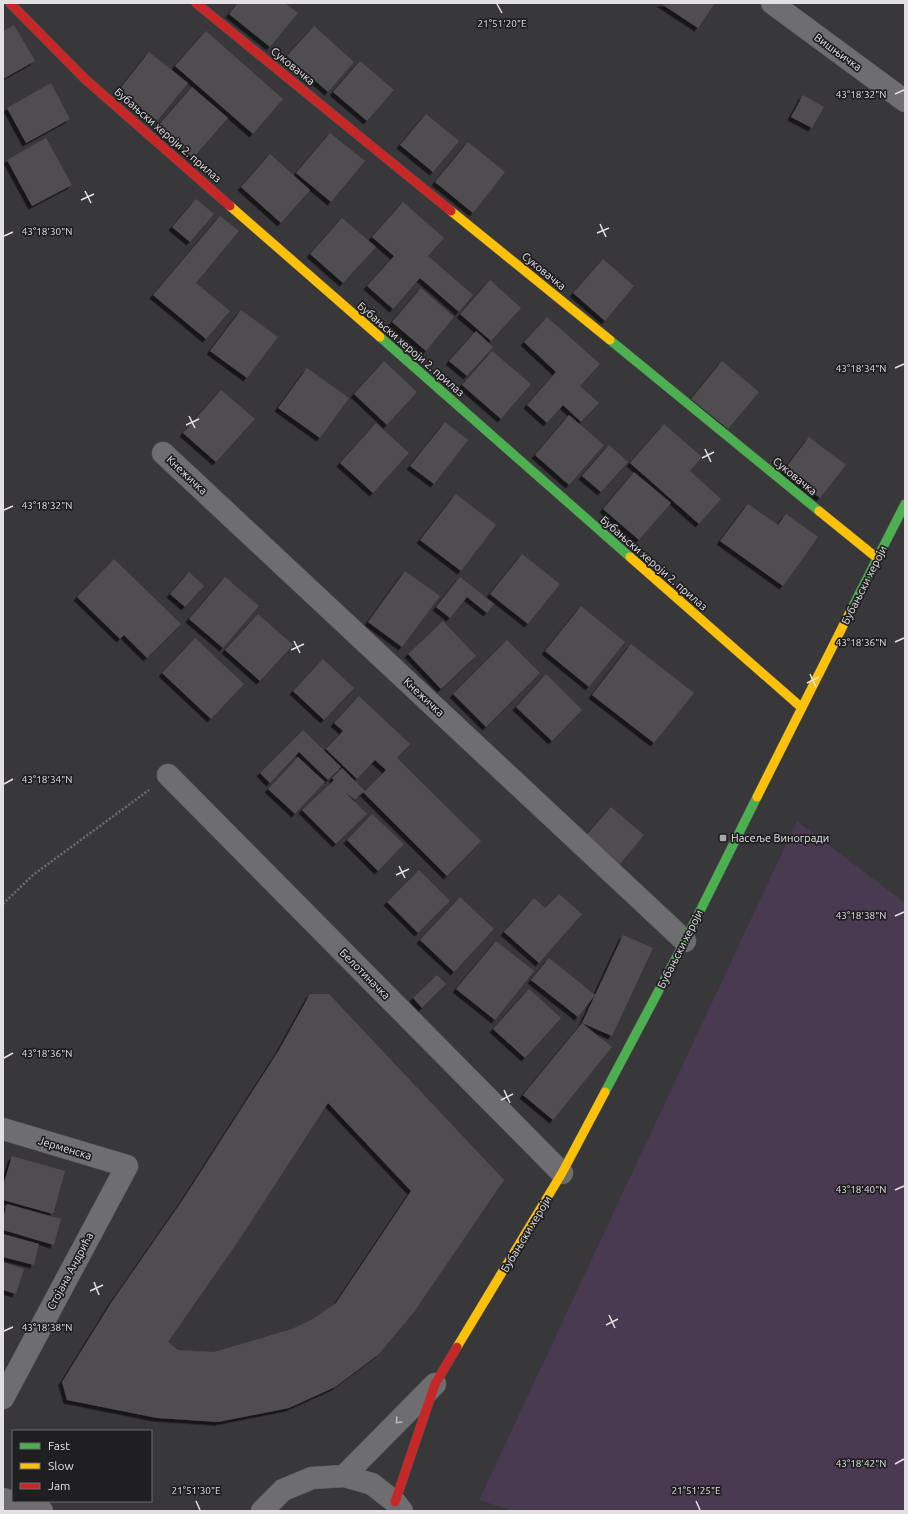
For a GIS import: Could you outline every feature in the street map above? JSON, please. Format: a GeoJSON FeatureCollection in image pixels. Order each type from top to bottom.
{"type":"FeatureCollection","features":[{"type":"Feature","properties":{"kind":"street","name":"Бубањски хероји 2. прилаз"},"geometry":{"type":"LineString","coordinates":[[10,3],[85,79],[802,708]]}},
{"type":"Feature","properties":{"kind":"street","name":"Суковачка"},"geometry":{"type":"LineString","coordinates":[[196,3],[877,558]]}},
{"type":"Feature","properties":{"kind":"street","name":"Вишњичка"},"geometry":{"type":"LineString","coordinates":[[772,3],[905,101]]}},
{"type":"Feature","properties":{"kind":"street","name":"Кнежичка"},"geometry":{"type":"LineString","coordinates":[[163,452],[686,941]]}},
{"type":"Feature","properties":{"kind":"street","name":"Бубањски хероји"},"geometry":{"type":"LineString","coordinates":[[344,1476],[435,1384],[562,1173],[686,941],[905,504]]}},
{"type":"Feature","properties":{"kind":"street","name":"Белотиначка"},"geometry":{"type":"LineString","coordinates":[[168,775],[562,1173]]}},
{"type":"Feature","properties":{"kind":"street","name":"Јерменска"},"geometry":{"type":"LineString","coordinates":[[3,1129],[127,1166]]}},
{"type":"Feature","properties":{"kind":"street","name":"Стојана Андрића"},"geometry":{"type":"LineString","coordinates":[[3,1398],[127,1166]]}},
{"type":"Feature","properties":{"kind":"street","name":"Бубањски хероји"},"geometry":{"type":"LineString","coordinates":[[398,1506],[435,1384]]}},
{"type":"Feature","properties":{"kind":"street"},"geometry":{"type":"LineString","coordinates":[[262,1511],[283,1490],[312,1478],[344,1476],[372,1484],[398,1506]]}},
{"type":"Feature","properties":{"kind":"street"},"geometry":{"type":"LineString","coordinates":[[13,1502],[42,1511]]}},
{"type":"Feature","properties":{"kind":"path"},"geometry":{"type":"LineString","coordinates":[[3,904],[33,876],[168,775]]}},
{"type":"Feature","properties":{"kind":"shaded area"},"geometry":{"type":"Polygon","coordinates":[[[797,821],[905,903],[905,1511],[513,1511],[479,1500],[797,821]]]}},
{"type":"Feature","properties":{"kind":"building"},"geometry":{"type":"Polygon","coordinates":[[[238,3],[285,3],[298,13],[270,47],[229,14],[238,3]]]}},
{"type":"Feature","properties":{"kind":"building"},"geometry":{"type":"Polygon","coordinates":[[[660,3],[715,3],[698,28],[660,3]]]}},
{"type":"Feature","properties":{"kind":"building"},"geometry":{"type":"Polygon","coordinates":[[[14,25],[35,61],[3,79],[3,31],[14,25]]]}},
{"type":"Feature","properties":{"kind":"building"},"geometry":{"type":"Polygon","coordinates":[[[314,26],[354,62],[328,92],[287,56],[314,26]]]}},
{"type":"Feature","properties":{"kind":"building"},"geometry":{"type":"Polygon","coordinates":[[[206,31],[283,99],[253,134],[175,66],[206,31]]]}},
{"type":"Feature","properties":{"kind":"building"},"geometry":{"type":"Polygon","coordinates":[[[149,52],[188,83],[157,121],[118,91],[149,52]]]}},
{"type":"Feature","properties":{"kind":"building"},"geometry":{"type":"Polygon","coordinates":[[[360,61],[394,90],[367,121],[333,92],[360,61]]]}},
{"type":"Feature","properties":{"kind":"building"},"geometry":{"type":"Polygon","coordinates":[[[51,83],[70,119],[26,143],[7,108],[51,83]]]}},
{"type":"Feature","properties":{"kind":"building"},"geometry":{"type":"Polygon","coordinates":[[[192,87],[228,118],[193,158],[157,127],[192,87]]]}},
{"type":"Feature","properties":{"kind":"building"},"geometry":{"type":"Polygon","coordinates":[[[803,95],[824,107],[812,128],[791,117],[803,95]]]}},
{"type":"Feature","properties":{"kind":"building"},"geometry":{"type":"Polygon","coordinates":[[[426,114],[459,141],[433,172],[400,145],[426,114]]]}},
{"type":"Feature","properties":{"kind":"building"},"geometry":{"type":"Polygon","coordinates":[[[330,133],[365,161],[331,202],[296,173],[330,133]]]}},
{"type":"Feature","properties":{"kind":"building"},"geometry":{"type":"Polygon","coordinates":[[[46,138],[72,185],[32,206],[7,160],[46,138]]]}},
{"type":"Feature","properties":{"kind":"building"},"geometry":{"type":"Polygon","coordinates":[[[468,142],[505,172],[473,213],[435,182],[468,142]]]}},
{"type":"Feature","properties":{"kind":"building"},"geometry":{"type":"Polygon","coordinates":[[[270,154],[310,190],[281,223],[241,187],[270,154]]]}},
{"type":"Feature","properties":{"kind":"building"},"geometry":{"type":"Polygon","coordinates":[[[196,199],[214,214],[190,242],[172,227],[196,199]]]}},
{"type":"Feature","properties":{"kind":"building"},"geometry":{"type":"Polygon","coordinates":[[[403,202],[444,238],[428,256],[473,295],[459,312],[420,278],[393,309],[367,286],[394,256],[372,237],[403,202]]]}},
{"type":"Feature","properties":{"kind":"building"},"geometry":{"type":"Polygon","coordinates":[[[220,216],[239,231],[196,283],[230,311],[206,339],[153,295],[220,216]]]}},
{"type":"Feature","properties":{"kind":"building"},"geometry":{"type":"Polygon","coordinates":[[[342,218],[376,247],[343,283],[310,254],[342,218]]]}},
{"type":"Feature","properties":{"kind":"building"},"geometry":{"type":"Polygon","coordinates":[[[603,259],[634,286],[605,321],[573,293],[603,259]]]}},
{"type":"Feature","properties":{"kind":"building"},"geometry":{"type":"Polygon","coordinates":[[[490,280],[521,308],[491,341],[460,314],[490,280]]]}},
{"type":"Feature","properties":{"kind":"building"},"geometry":{"type":"Polygon","coordinates":[[[421,288],[454,317],[426,351],[392,322],[421,288]]]}},
{"type":"Feature","properties":{"kind":"building"},"geometry":{"type":"Polygon","coordinates":[[[241,310],[278,337],[247,378],[210,351],[241,310]]]}},
{"type":"Feature","properties":{"kind":"building"},"geometry":{"type":"Polygon","coordinates":[[[547,317],[600,364],[580,386],[599,403],[581,422],[563,405],[547,423],[527,405],[556,372],[524,342],[547,317]]]}},
{"type":"Feature","properties":{"kind":"building"},"geometry":{"type":"Polygon","coordinates":[[[476,331],[493,347],[467,376],[449,361],[476,331]]]}},
{"type":"Feature","properties":{"kind":"building"},"geometry":{"type":"Polygon","coordinates":[[[492,351],[531,384],[501,419],[462,385],[492,351]]]}},
{"type":"Feature","properties":{"kind":"building"},"geometry":{"type":"Polygon","coordinates":[[[384,361],[417,392],[387,425],[354,394],[384,361]]]}},
{"type":"Feature","properties":{"kind":"building"},"geometry":{"type":"Polygon","coordinates":[[[722,361],[759,392],[728,429],[691,399],[722,361]]]}},
{"type":"Feature","properties":{"kind":"building"},"geometry":{"type":"Polygon","coordinates":[[[307,368],[349,398],[320,438],[278,408],[307,368]]]}},
{"type":"Feature","properties":{"kind":"building"},"geometry":{"type":"Polygon","coordinates":[[[221,390],[255,419],[216,462],[183,433],[221,390]]]}},
{"type":"Feature","properties":{"kind":"building"},"geometry":{"type":"Polygon","coordinates":[[[569,415],[604,445],[569,485],[535,455],[569,415]]]}},
{"type":"Feature","properties":{"kind":"building"},"geometry":{"type":"Polygon","coordinates":[[[445,422],[468,440],[434,484],[410,466],[445,422]]]}},
{"type":"Feature","properties":{"kind":"building"},"geometry":{"type":"Polygon","coordinates":[[[376,423],[409,453],[373,493],[340,463],[376,423]]]}},
{"type":"Feature","properties":{"kind":"building"},"geometry":{"type":"Polygon","coordinates":[[[664,424],[702,457],[690,471],[721,499],[699,524],[630,463],[664,424]]]}},
{"type":"Feature","properties":{"kind":"building"},"geometry":{"type":"Polygon","coordinates":[[[809,437],[846,465],[820,498],[784,470],[809,437]]]}},
{"type":"Feature","properties":{"kind":"building"},"geometry":{"type":"Polygon","coordinates":[[[609,445],[628,462],[601,492],[582,476],[609,445]]]}},
{"type":"Feature","properties":{"kind":"building"},"geometry":{"type":"Polygon","coordinates":[[[634,472],[671,503],[639,540],[603,509],[634,472]]]}},
{"type":"Feature","properties":{"kind":"building"},"geometry":{"type":"Polygon","coordinates":[[[456,494],[496,525],[461,571],[420,540],[456,494]]]}},
{"type":"Feature","properties":{"kind":"building"},"geometry":{"type":"Polygon","coordinates":[[[748,504],[778,525],[786,514],[818,537],[783,586],[720,541],[748,504]]]}},
{"type":"Feature","properties":{"kind":"building"},"geometry":{"type":"Polygon","coordinates":[[[522,554],[560,584],[528,624],[490,594],[522,554]]]}},
{"type":"Feature","properties":{"kind":"building"},"geometry":{"type":"Polygon","coordinates":[[[114,559],[181,624],[147,658],[124,635],[120,639],[77,597],[114,559]]]}},
{"type":"Feature","properties":{"kind":"building"},"geometry":{"type":"Polygon","coordinates":[[[405,571],[440,596],[402,647],[368,622],[405,571]]]}},
{"type":"Feature","properties":{"kind":"building"},"geometry":{"type":"Polygon","coordinates":[[[189,572],[204,586],[185,607],[170,594],[189,572]]]}},
{"type":"Feature","properties":{"kind":"building"},"geometry":{"type":"Polygon","coordinates":[[[225,577],[259,606],[223,648],[189,619],[225,577]]]}},
{"type":"Feature","properties":{"kind":"building"},"geometry":{"type":"Polygon","coordinates":[[[460,577],[494,604],[487,613],[467,597],[450,618],[436,607],[460,577]]]}},
{"type":"Feature","properties":{"kind":"building"},"geometry":{"type":"Polygon","coordinates":[[[581,606],[625,642],[589,687],[545,651],[581,606]]]}},
{"type":"Feature","properties":{"kind":"building"},"geometry":{"type":"Polygon","coordinates":[[[258,614],[293,645],[260,681],[225,650],[258,614]]]}},
{"type":"Feature","properties":{"kind":"building"},"geometry":{"type":"Polygon","coordinates":[[[443,621],[476,656],[441,689],[408,654],[443,621]]]}},
{"type":"Feature","properties":{"kind":"building"},"geometry":{"type":"Polygon","coordinates":[[[195,638],[244,684],[211,719],[162,673],[195,638]]]}},
{"type":"Feature","properties":{"kind":"building"},"geometry":{"type":"Polygon","coordinates":[[[507,640],[540,673],[486,727],[453,694],[507,640]]]}},
{"type":"Feature","properties":{"kind":"building"},"geometry":{"type":"Polygon","coordinates":[[[631,644],[694,693],[654,743],[592,695],[631,644]]]}},
{"type":"Feature","properties":{"kind":"building"},"geometry":{"type":"Polygon","coordinates":[[[323,659],[354,688],[324,720],[293,691],[323,659]]]}},
{"type":"Feature","properties":{"kind":"building"},"geometry":{"type":"Polygon","coordinates":[[[546,674],[582,710],[552,741],[516,707],[546,674]]]}},
{"type":"Feature","properties":{"kind":"building"},"geometry":{"type":"Polygon","coordinates":[[[359,696],[410,744],[397,758],[481,841],[447,876],[363,792],[355,800],[344,791],[367,814],[336,844],[302,810],[334,780],[332,778],[342,768],[365,791],[386,770],[375,760],[357,779],[326,749],[343,731],[334,723],[359,696]]]}},
{"type":"Feature","properties":{"kind":"building"},"geometry":{"type":"Polygon","coordinates":[[[303,730],[341,767],[328,780],[299,752],[270,783],[260,773],[303,730]]]}},
{"type":"Feature","properties":{"kind":"building"},"geometry":{"type":"Polygon","coordinates":[[[298,757],[325,782],[295,814],[268,789],[298,757]]]}},
{"type":"Feature","properties":{"kind":"building"},"geometry":{"type":"Polygon","coordinates":[[[611,807],[644,835],[616,869],[582,840],[611,807]]]}},
{"type":"Feature","properties":{"kind":"building"},"geometry":{"type":"Polygon","coordinates":[[[372,814],[404,844],[378,871],[347,840],[372,814]]]}},
{"type":"Feature","properties":{"kind":"building"},"geometry":{"type":"Polygon","coordinates":[[[419,870],[450,901],[418,933],[387,902],[419,870]]]}},
{"type":"Feature","properties":{"kind":"building"},"geometry":{"type":"Polygon","coordinates":[[[559,894],[582,914],[539,963],[504,932],[534,898],[545,908],[559,894]]]}},
{"type":"Feature","properties":{"kind":"building"},"geometry":{"type":"Polygon","coordinates":[[[460,897],[494,929],[454,972],[420,940],[460,897]]]}},
{"type":"Feature","properties":{"kind":"building"},"geometry":{"type":"Polygon","coordinates":[[[623,935],[653,948],[612,1036],[582,1023],[623,935]]]}},
{"type":"Feature","properties":{"kind":"building"},"geometry":{"type":"Polygon","coordinates":[[[496,941],[534,971],[495,1020],[456,989],[496,941]]]}},
{"type":"Feature","properties":{"kind":"building"},"geometry":{"type":"Polygon","coordinates":[[[549,958],[595,995],[578,1017],[531,980],[549,958]]]}},
{"type":"Feature","properties":{"kind":"building"},"geometry":{"type":"Polygon","coordinates":[[[437,975],[446,984],[422,1008],[413,998],[437,975]]]}},
{"type":"Feature","properties":{"kind":"building"},"geometry":{"type":"Polygon","coordinates":[[[529,989],[561,1018],[525,1058],[493,1029],[529,989]]]}},
{"type":"Feature","properties":{"kind":"building"},"geometry":{"type":"Polygon","coordinates":[[[310,994],[329,994],[504,1180],[414,1312],[379,1354],[335,1387],[289,1408],[218,1422],[157,1418],[67,1400],[62,1382],[111,1303],[182,1201],[279,1050],[310,994]],[[328,1103],[239,1240],[168,1342],[178,1350],[214,1352],[292,1329],[313,1319],[336,1303],[411,1191],[328,1103]]]}},
{"type":"Feature","properties":{"kind":"building"},"geometry":{"type":"Polygon","coordinates":[[[582,1023],[612,1047],[553,1120],[523,1095],[582,1023]]]}},
{"type":"Feature","properties":{"kind":"building"},"geometry":{"type":"Polygon","coordinates":[[[12,1156],[65,1171],[53,1214],[3,1200],[3,1186],[12,1156]]]}},
{"type":"Feature","properties":{"kind":"building"},"geometry":{"type":"Polygon","coordinates":[[[7,1204],[61,1219],[54,1245],[3,1230],[3,1218],[7,1204]]]}},
{"type":"Feature","properties":{"kind":"building"},"geometry":{"type":"Polygon","coordinates":[[[3,1234],[39,1244],[34,1265],[3,1257],[3,1234]]]}},
{"type":"Feature","properties":{"kind":"building"},"geometry":{"type":"Polygon","coordinates":[[[3,1262],[24,1269],[16,1294],[3,1290],[3,1262]]]}},
{"type":"Feature","properties":{"kind":"traffic: fast"},"geometry":{"type":"LineString","coordinates":[[380,337],[630,557]]}},
{"type":"Feature","properties":{"kind":"traffic: fast"},"geometry":{"type":"LineString","coordinates":[[610,340],[819,511]]}},
{"type":"Feature","properties":{"kind":"traffic: fast"},"geometry":{"type":"LineString","coordinates":[[851,610],[905,504]]}},
{"type":"Feature","properties":{"kind":"traffic: fast"},"geometry":{"type":"LineString","coordinates":[[605,1092],[685,941],[757,797]]}},
{"type":"Feature","properties":{"kind":"traffic: slow"},"geometry":{"type":"LineString","coordinates":[[230,206],[380,337]]}},
{"type":"Feature","properties":{"kind":"traffic: slow"},"geometry":{"type":"LineString","coordinates":[[451,211],[610,340]]}},
{"type":"Feature","properties":{"kind":"traffic: slow"},"geometry":{"type":"LineString","coordinates":[[819,511],[877,558]]}},
{"type":"Feature","properties":{"kind":"traffic: slow"},"geometry":{"type":"LineString","coordinates":[[630,557],[802,708]]}},
{"type":"Feature","properties":{"kind":"traffic: slow"},"geometry":{"type":"LineString","coordinates":[[757,797],[851,610]]}},
{"type":"Feature","properties":{"kind":"traffic: slow"},"geometry":{"type":"LineString","coordinates":[[457,1347],[562,1173],[605,1092]]}},
{"type":"Feature","properties":{"kind":"traffic: jam"},"geometry":{"type":"LineString","coordinates":[[10,3],[85,79],[230,206]]}},
{"type":"Feature","properties":{"kind":"traffic: jam"},"geometry":{"type":"LineString","coordinates":[[196,3],[451,211]]}},
{"type":"Feature","properties":{"kind":"traffic: jam"},"geometry":{"type":"LineString","coordinates":[[395,1502],[435,1384],[457,1347]]}},
{"type":"Feature","properties":{"kind":"place","name":"Насеље Виногради"},"geometry":{"type":"Point","coordinates":[723,838]}}]}
